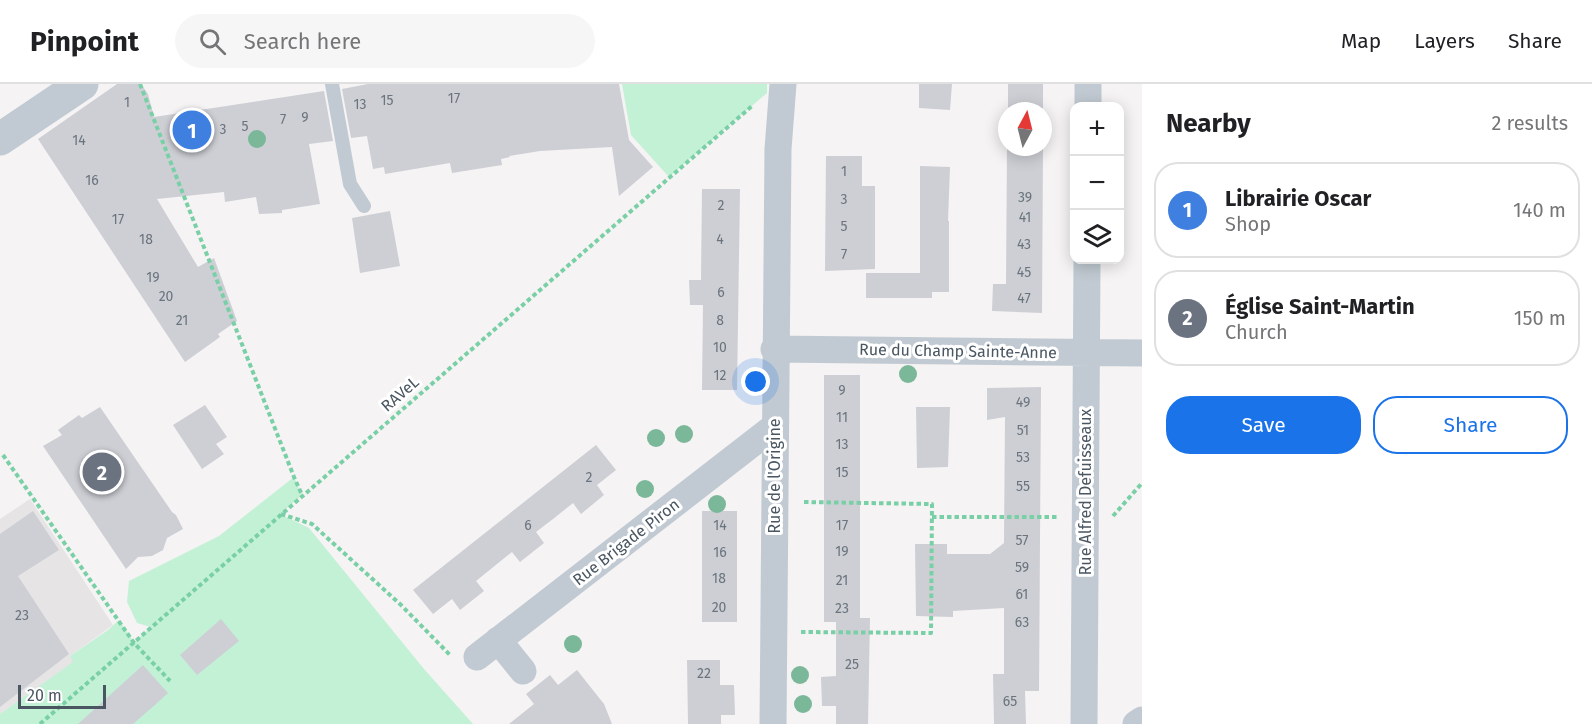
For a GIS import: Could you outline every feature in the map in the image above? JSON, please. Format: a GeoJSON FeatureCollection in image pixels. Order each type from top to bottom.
{"type":"FeatureCollection","features":[{"type":"Feature","properties":{"kind":"street","name":"Rue de l'Origine"},"geometry":{"type":"LineString","coordinates":[[772,724],[774,349],[778,149],[783,84]]}},
{"type":"Feature","properties":{"kind":"street"},"geometry":{"type":"LineString","coordinates":[[1088,84],[1088,102]]}},
{"type":"Feature","properties":{"kind":"street"},"geometry":{"type":"LineString","coordinates":[[0,139],[76,88]]}},
{"type":"Feature","properties":{"kind":"street","name":"Rue Alfred Defuisseaux"},"geometry":{"type":"LineString","coordinates":[[1084,724],[1087,264]]}},
{"type":"Feature","properties":{"kind":"street","name":"Rue du Champ Sainte-Anne"},"geometry":{"type":"LineString","coordinates":[[774,349],[1142,353]]}},
{"type":"Feature","properties":{"kind":"street","name":"Rue Brigade Piron"},"geometry":{"type":"LineString","coordinates":[[477,657],[775,426]]}},
{"type":"Feature","properties":{"kind":"street"},"geometry":{"type":"LineString","coordinates":[[498,640],[523,671]]}},
{"type":"Feature","properties":{"kind":"street"},"geometry":{"type":"LineString","coordinates":[[1136,724],[1142,720]]}},
{"type":"Feature","properties":{"kind":"lane"},"geometry":{"type":"LineString","coordinates":[[332,84],[350,184],[364,206]]}},
{"type":"Feature","properties":{"kind":"path"},"geometry":{"type":"LineString","coordinates":[[140,84],[302,495]]}},
{"type":"Feature","properties":{"kind":"path","name":"RAVeL"},"geometry":{"type":"LineString","coordinates":[[40,724],[758,101]]}},
{"type":"Feature","properties":{"kind":"path"},"geometry":{"type":"LineString","coordinates":[[3,454],[134,643],[170,681]]}},
{"type":"Feature","properties":{"kind":"path"},"geometry":{"type":"LineString","coordinates":[[773,631],[931,633],[932,517],[932,504],[774,502]]}},
{"type":"Feature","properties":{"kind":"path"},"geometry":{"type":"LineString","coordinates":[[280,514],[312,524],[456,660],[477,657]]}},
{"type":"Feature","properties":{"kind":"path"},"geometry":{"type":"LineString","coordinates":[[932,517],[1085,517]]}},
{"type":"Feature","properties":{"kind":"shaded area"},"geometry":{"type":"Polygon","coordinates":[[[30,499],[113,625],[70,656],[74,662],[0,714],[0,519],[30,499]]]}},
{"type":"Feature","properties":{"kind":"green space"},"geometry":{"type":"Polygon","coordinates":[[[622,84],[767,84],[767,93],[669,177],[631,135],[622,84]]]}},
{"type":"Feature","properties":{"kind":"green space"},"geometry":{"type":"Polygon","coordinates":[[[294,477],[302,495],[280,514],[309,528],[424,669],[473,724],[0,724],[0,714],[73,662],[70,656],[119,620],[134,642],[151,627],[137,623],[127,602],[129,581],[219,536],[294,477]]]}},
{"type":"Feature","properties":{"kind":"building"},"geometry":{"type":"Polygon","coordinates":[[[117,84],[141,84],[148,94],[154,117],[324,91],[333,141],[309,144],[320,204],[282,210],[282,213],[259,214],[256,197],[225,202],[224,192],[157,199],[198,267],[214,258],[237,321],[218,334],[220,337],[185,362],[38,139],[117,84]]]}},
{"type":"Feature","properties":{"kind":"building"},"geometry":{"type":"Polygon","coordinates":[[[368,84],[619,84],[629,140],[653,167],[619,196],[612,147],[540,151],[509,156],[501,159],[502,165],[452,173],[450,163],[385,174],[384,167],[373,169],[367,136],[351,138],[342,89],[368,84]]]}},
{"type":"Feature","properties":{"kind":"building"},"geometry":{"type":"Polygon","coordinates":[[[919,84],[952,84],[950,110],[919,108],[919,84]]]}},
{"type":"Feature","properties":{"kind":"building"},"geometry":{"type":"Polygon","coordinates":[[[1008,84],[1043,84],[1043,102],[1008,102],[1008,84]]]}},
{"type":"Feature","properties":{"kind":"building"},"geometry":{"type":"Polygon","coordinates":[[[826,156],[862,156],[862,186],[875,186],[875,269],[825,271],[826,156]]]}},
{"type":"Feature","properties":{"kind":"building"},"geometry":{"type":"Polygon","coordinates":[[[1007,156],[1043,156],[1042,313],[992,311],[993,284],[1006,284],[1007,156]]]}},
{"type":"Feature","properties":{"kind":"building"},"geometry":{"type":"Polygon","coordinates":[[[920,166],[950,167],[949,292],[932,292],[932,298],[866,298],[866,273],[920,273],[920,166]]]}},
{"type":"Feature","properties":{"kind":"building"},"geometry":{"type":"Polygon","coordinates":[[[702,189],[740,189],[737,390],[702,390],[703,305],[690,305],[689,280],[701,280],[702,189]]]}},
{"type":"Feature","properties":{"kind":"building"},"geometry":{"type":"Polygon","coordinates":[[[390,211],[400,266],[360,273],[352,218],[390,211]]]}},
{"type":"Feature","properties":{"kind":"building"},"geometry":{"type":"Polygon","coordinates":[[[824,375],[860,375],[860,618],[870,618],[868,724],[836,724],[836,706],[822,706],[821,677],[836,676],[836,622],[824,622],[824,375]]]}},
{"type":"Feature","properties":{"kind":"building"},"geometry":{"type":"Polygon","coordinates":[[[1041,387],[1039,691],[1025,691],[1026,724],[994,724],[993,674],[1004,674],[1004,608],[953,611],[953,617],[916,616],[915,544],[947,544],[947,554],[990,554],[1004,543],[1005,417],[987,420],[987,388],[1041,387]]]}},
{"type":"Feature","properties":{"kind":"building"},"geometry":{"type":"Polygon","coordinates":[[[205,405],[227,437],[216,444],[224,454],[202,469],[173,425],[205,405]]]}},
{"type":"Feature","properties":{"kind":"building"},"geometry":{"type":"Polygon","coordinates":[[[100,407],[176,515],[183,529],[167,538],[163,550],[152,556],[138,557],[126,569],[43,446],[62,435],[58,430],[79,415],[82,418],[100,407]]]}},
{"type":"Feature","properties":{"kind":"building"},"geometry":{"type":"Polygon","coordinates":[[[916,407],[950,407],[948,467],[917,468],[916,407]]]}},
{"type":"Feature","properties":{"kind":"building"},"geometry":{"type":"Polygon","coordinates":[[[596,445],[616,470],[597,485],[604,495],[581,514],[573,503],[536,532],[544,543],[520,562],[512,552],[476,581],[484,591],[460,610],[452,599],[433,614],[413,590],[596,445]]]}},
{"type":"Feature","properties":{"kind":"building"},"geometry":{"type":"Polygon","coordinates":[[[33,511],[59,550],[18,576],[69,654],[0,707],[0,534],[33,511]]]}},
{"type":"Feature","properties":{"kind":"building"},"geometry":{"type":"Polygon","coordinates":[[[702,511],[737,511],[737,622],[702,622],[702,511]]]}},
{"type":"Feature","properties":{"kind":"building"},"geometry":{"type":"Polygon","coordinates":[[[221,619],[239,641],[197,675],[180,655],[221,619]]]}},
{"type":"Feature","properties":{"kind":"building"},"geometry":{"type":"Polygon","coordinates":[[[687,660],[720,660],[720,685],[734,685],[735,715],[721,715],[721,724],[688,724],[687,660]]]}},
{"type":"Feature","properties":{"kind":"building"},"geometry":{"type":"Polygon","coordinates":[[[143,665],[168,693],[156,704],[133,724],[78,724],[143,665]]]}},
{"type":"Feature","properties":{"kind":"building"},"geometry":{"type":"Polygon","coordinates":[[[577,670],[604,704],[612,724],[509,724],[534,704],[526,694],[550,675],[558,685],[577,670]]]}},
{"type":"Feature","properties":{"kind":"place","name":"Librairie Oscar"},"geometry":{"type":"Point","coordinates":[192,130]}},
{"type":"Feature","properties":{"kind":"place","name":"Église Saint-Martin"},"geometry":{"type":"Point","coordinates":[102,472]}}]}
